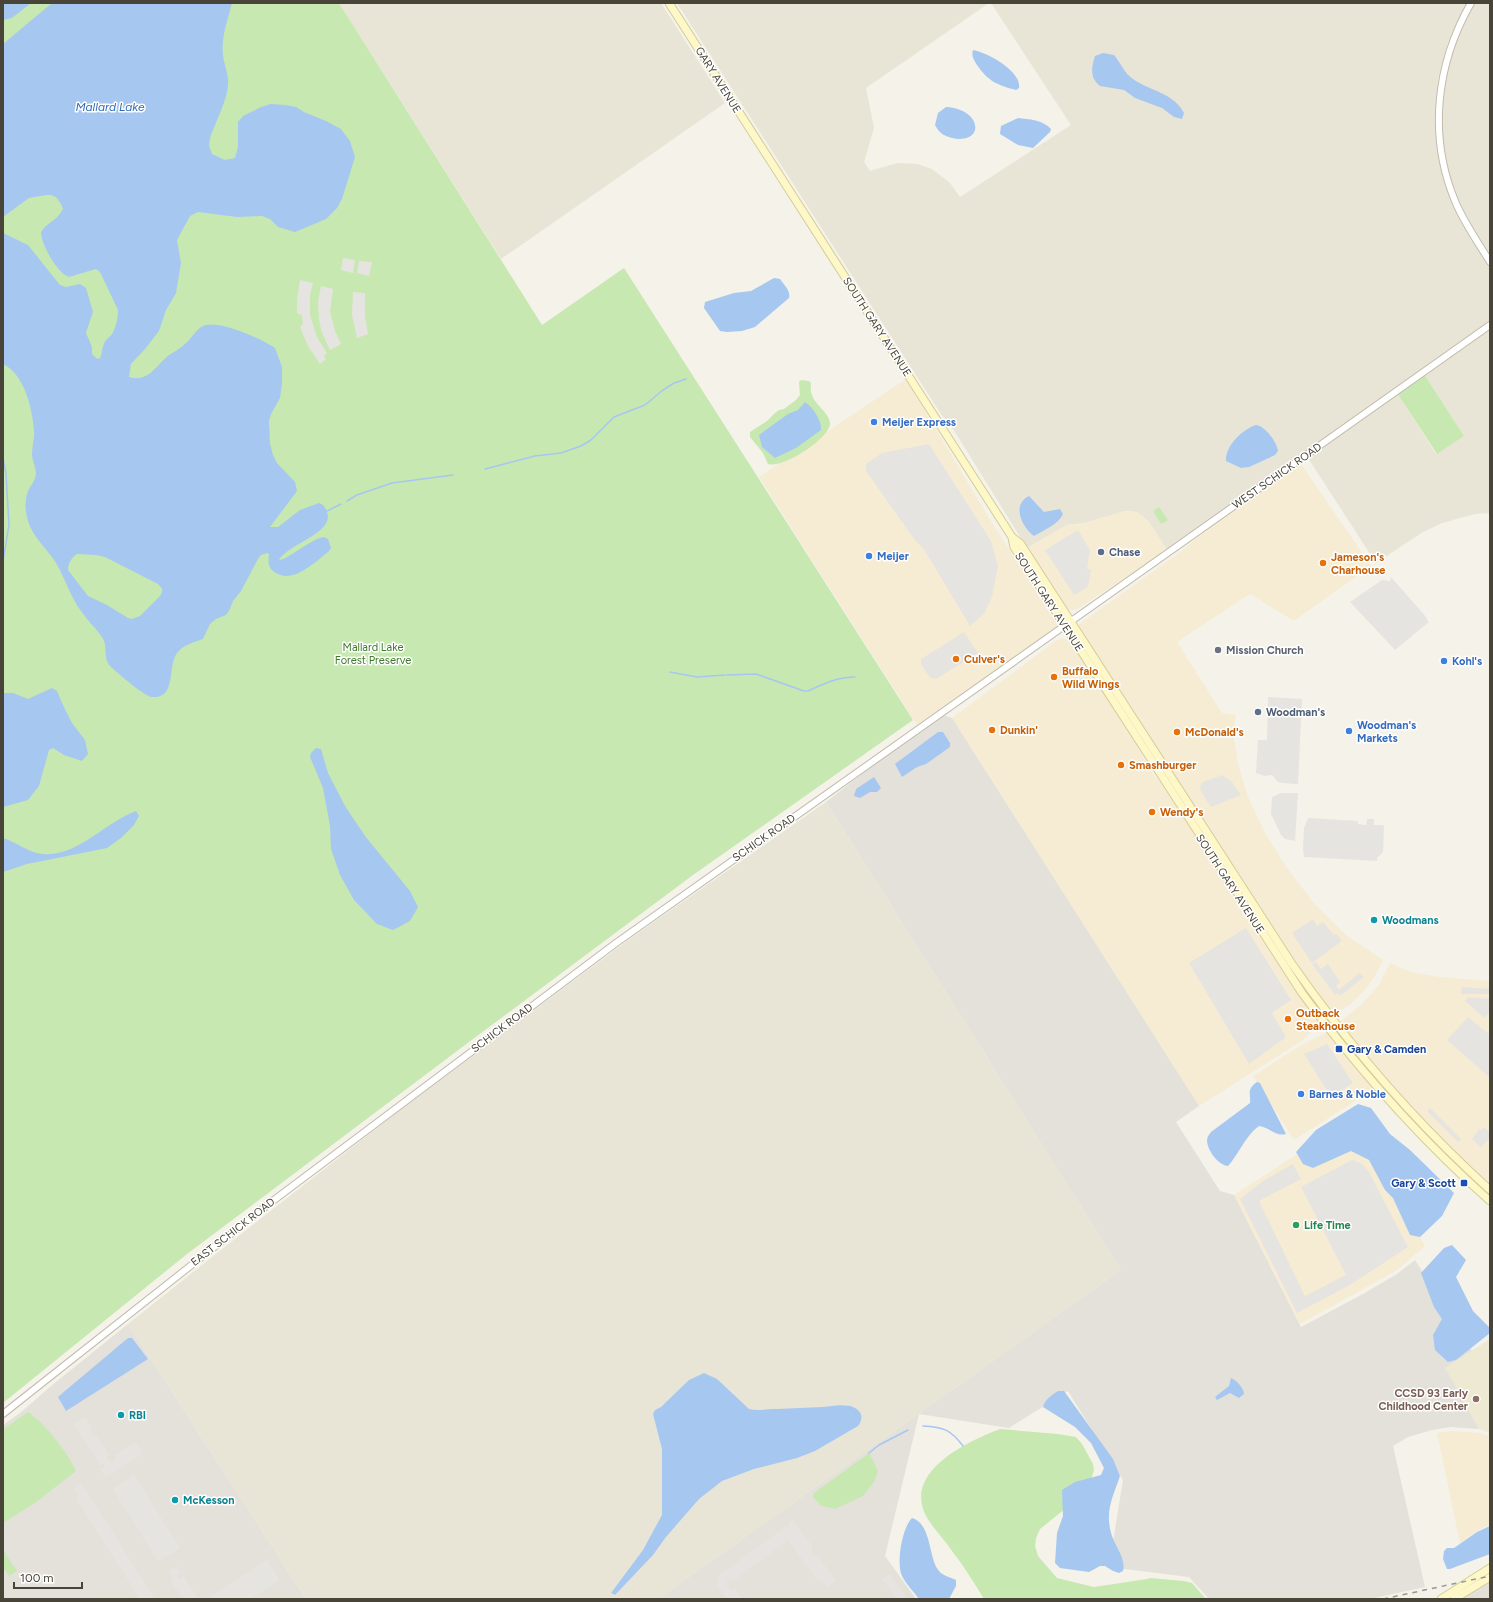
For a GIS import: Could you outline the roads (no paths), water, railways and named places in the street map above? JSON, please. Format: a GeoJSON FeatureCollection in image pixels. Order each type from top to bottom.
{"type":"FeatureCollection","features":[{"type":"Feature","properties":{"kind":"main road","name":"GARY AVENUE"},"geometry":{"type":"LineString","coordinates":[[669,3],[767,158]]}},
{"type":"Feature","properties":{"kind":"main road","name":"SOUTH GARY AVENUE"},"geometry":{"type":"LineString","coordinates":[[767,158],[1012,537],[1020,543],[1072,621],[1292,964],[1324,1009],[1372,1069],[1409,1111],[1490,1190]]}},
{"type":"Feature","properties":{"kind":"main road","name":"SOUTH GARY AVENUE"},"geometry":{"type":"LineString","coordinates":[[1012,537],[1014,547],[1064,626],[1280,961],[1328,1029],[1402,1116],[1456,1171],[1490,1201]]}},
{"type":"Feature","properties":{"kind":"main road"},"geometry":{"type":"LineString","coordinates":[[1441,1599],[1490,1568]]}},
{"type":"Feature","properties":{"kind":"main road"},"geometry":{"type":"LineString","coordinates":[[1454,1599],[1490,1577]]}},
{"type":"Feature","properties":{"kind":"street"},"geometry":{"type":"LineString","coordinates":[[1471,3],[1454,36],[1445,63],[1439,101],[1439,134],[1442,159],[1453,196],[1463,218],[1490,262]]}},
{"type":"Feature","properties":{"kind":"street","name":"WEST SCHICK ROAD"},"geometry":{"type":"LineString","coordinates":[[1064,626],[1490,325]]}},
{"type":"Feature","properties":{"kind":"street","name":"SCHICK ROAD"},"geometry":{"type":"LineString","coordinates":[[467,1054],[635,929],[1064,626]]}},
{"type":"Feature","properties":{"kind":"street","name":"EAST SCHICK ROAD"},"geometry":{"type":"LineString","coordinates":[[3,1414],[235,1230],[467,1054]]}},
{"type":"Feature","properties":{"kind":"water"},"geometry":{"type":"Polygon","coordinates":[[[3,3],[31,3],[12,18],[3,20],[3,3]]]}},
{"type":"Feature","properties":{"kind":"water","name":"Mallard Lake"},"geometry":{"type":"Polygon","coordinates":[[[52,3],[232,3],[224,35],[223,48],[228,85],[223,105],[210,138],[209,146],[212,154],[225,160],[235,158],[238,147],[238,122],[243,116],[271,104],[296,107],[341,129],[350,141],[355,157],[342,199],[337,208],[326,219],[295,232],[278,227],[270,219],[262,216],[237,217],[198,212],[190,216],[177,240],[181,263],[176,293],[166,310],[159,331],[131,364],[129,377],[142,378],[152,372],[164,359],[184,345],[201,327],[208,325],[217,325],[238,330],[275,348],[282,367],[282,384],[280,398],[271,414],[269,421],[270,444],[277,463],[295,482],[297,491],[270,527],[278,527],[300,510],[319,503],[326,509],[328,519],[318,532],[284,554],[279,560],[324,537],[328,539],[331,548],[328,552],[304,570],[289,576],[283,576],[271,569],[269,565],[268,553],[261,555],[226,615],[216,619],[210,624],[203,639],[179,650],[174,659],[168,688],[165,693],[160,696],[152,697],[143,693],[109,665],[106,658],[104,640],[77,605],[56,563],[35,536],[27,517],[26,497],[36,474],[32,454],[34,430],[29,402],[22,384],[11,369],[3,364],[3,233],[28,245],[60,285],[66,287],[80,284],[86,288],[93,312],[86,333],[92,347],[92,354],[96,358],[99,359],[106,340],[112,334],[118,316],[118,310],[100,272],[96,269],[69,277],[60,270],[50,258],[41,232],[63,209],[56,197],[47,195],[29,198],[3,217],[3,44],[52,3]],[[77,554],[72,559],[68,570],[88,596],[132,619],[140,616],[160,596],[162,589],[158,584],[105,557],[77,554]]]}},
{"type":"Feature","properties":{"kind":"water"},"geometry":{"type":"Polygon","coordinates":[[[973,50],[986,54],[1002,63],[1015,75],[1019,88],[1016,90],[1009,88],[989,79],[975,61],[972,52],[973,50]]]}},
{"type":"Feature","properties":{"kind":"water"},"geometry":{"type":"Polygon","coordinates":[[[1103,53],[1114,55],[1130,77],[1168,97],[1180,106],[1184,113],[1182,119],[1174,117],[1162,108],[1135,98],[1124,90],[1100,86],[1094,80],[1092,69],[1095,56],[1103,53]]]}},
{"type":"Feature","properties":{"kind":"water"},"geometry":{"type":"Polygon","coordinates":[[[946,107],[958,109],[967,114],[973,120],[975,126],[974,132],[970,136],[963,139],[952,138],[944,135],[938,130],[935,125],[938,113],[946,107]]]}},
{"type":"Feature","properties":{"kind":"water"},"geometry":{"type":"Polygon","coordinates":[[[1018,118],[1040,122],[1051,129],[1050,132],[1033,148],[1018,145],[1000,134],[1001,126],[1018,118]]]}},
{"type":"Feature","properties":{"kind":"water"},"geometry":{"type":"Polygon","coordinates":[[[774,278],[780,279],[788,290],[789,298],[755,327],[742,331],[720,331],[704,308],[705,302],[734,293],[751,291],[774,278]]]}},
{"type":"Feature","properties":{"kind":"water"},"geometry":{"type":"Polygon","coordinates":[[[805,402],[816,414],[821,430],[796,448],[775,458],[762,447],[759,435],[788,414],[798,410],[805,402]]]}},
{"type":"Feature","properties":{"kind":"water"},"geometry":{"type":"Polygon","coordinates":[[[1256,425],[1267,431],[1273,439],[1278,451],[1275,455],[1249,467],[1241,468],[1226,461],[1228,450],[1236,439],[1246,430],[1256,425]]]}},
{"type":"Feature","properties":{"kind":"water"},"geometry":{"type":"Polygon","coordinates":[[[1029,496],[1044,512],[1060,509],[1063,514],[1055,524],[1034,536],[1022,522],[1020,516],[1020,505],[1029,496]]]}},
{"type":"Feature","properties":{"kind":"water"},"geometry":{"type":"Polygon","coordinates":[[[52,688],[57,691],[72,723],[85,740],[88,754],[82,761],[64,755],[53,748],[49,750],[39,786],[28,800],[3,807],[3,693],[13,693],[28,699],[52,688]]]}},
{"type":"Feature","properties":{"kind":"water"},"geometry":{"type":"Polygon","coordinates":[[[938,732],[943,732],[950,743],[950,747],[926,764],[917,767],[902,777],[895,764],[938,732]]]}},
{"type":"Feature","properties":{"kind":"water"},"geometry":{"type":"Polygon","coordinates":[[[316,748],[321,749],[328,773],[345,806],[365,836],[410,891],[418,907],[410,921],[393,930],[377,924],[354,900],[340,875],[331,849],[330,826],[323,788],[310,757],[311,753],[316,748]]]}},
{"type":"Feature","properties":{"kind":"water"},"geometry":{"type":"Polygon","coordinates":[[[874,777],[881,788],[877,792],[870,792],[860,798],[854,796],[856,789],[874,777]]]}},
{"type":"Feature","properties":{"kind":"water"},"geometry":{"type":"Polygon","coordinates":[[[136,811],[139,816],[134,825],[121,838],[107,848],[27,864],[3,872],[3,838],[38,853],[56,853],[80,845],[113,823],[136,811]]]}},
{"type":"Feature","properties":{"kind":"water"},"geometry":{"type":"Polygon","coordinates":[[[1257,1082],[1260,1083],[1286,1134],[1282,1135],[1259,1126],[1246,1140],[1228,1166],[1224,1165],[1217,1160],[1211,1152],[1207,1144],[1207,1138],[1211,1132],[1250,1103],[1251,1087],[1257,1082]]]}},
{"type":"Feature","properties":{"kind":"water"},"geometry":{"type":"Polygon","coordinates":[[[1358,1104],[1371,1108],[1390,1134],[1410,1150],[1454,1193],[1442,1216],[1420,1237],[1410,1235],[1393,1198],[1385,1190],[1369,1160],[1351,1151],[1313,1168],[1303,1164],[1296,1152],[1316,1130],[1358,1104]]]}},
{"type":"Feature","properties":{"kind":"water"},"geometry":{"type":"Polygon","coordinates":[[[1452,1245],[1466,1260],[1456,1277],[1473,1311],[1490,1328],[1490,1333],[1456,1360],[1448,1362],[1435,1350],[1433,1335],[1442,1319],[1434,1307],[1421,1273],[1444,1248],[1452,1245]]]}},
{"type":"Feature","properties":{"kind":"water"},"geometry":{"type":"Polygon","coordinates":[[[128,1338],[132,1338],[148,1359],[66,1411],[58,1397],[128,1338]]]}},
{"type":"Feature","properties":{"kind":"water"},"geometry":{"type":"Polygon","coordinates":[[[704,1373],[717,1379],[749,1409],[763,1410],[846,1405],[854,1407],[859,1411],[861,1414],[861,1420],[858,1426],[815,1451],[797,1458],[754,1469],[722,1481],[699,1499],[666,1537],[653,1555],[615,1595],[611,1593],[643,1550],[662,1515],[662,1449],[653,1414],[655,1410],[661,1407],[689,1380],[704,1373]]]}},
{"type":"Feature","properties":{"kind":"water"},"geometry":{"type":"Polygon","coordinates":[[[1231,1378],[1239,1384],[1243,1389],[1244,1394],[1239,1398],[1230,1393],[1217,1400],[1215,1397],[1229,1386],[1231,1378]]]}},
{"type":"Feature","properties":{"kind":"water"},"geometry":{"type":"Polygon","coordinates":[[[1058,1391],[1064,1391],[1113,1459],[1120,1476],[1112,1498],[1109,1512],[1112,1536],[1124,1566],[1123,1571],[1119,1573],[1105,1566],[1100,1566],[1089,1572],[1060,1568],[1055,1563],[1057,1533],[1063,1516],[1062,1490],[1075,1482],[1101,1475],[1104,1468],[1091,1443],[1075,1427],[1043,1407],[1047,1399],[1058,1391]]]}},
{"type":"Feature","properties":{"kind":"water"},"geometry":{"type":"Polygon","coordinates":[[[912,1518],[918,1521],[923,1527],[939,1571],[956,1580],[956,1586],[949,1599],[919,1599],[902,1576],[900,1570],[901,1546],[905,1529],[912,1518]]]}},
{"type":"Feature","properties":{"kind":"water"},"geometry":{"type":"Polygon","coordinates":[[[1490,1526],[1490,1554],[1447,1569],[1443,1559],[1444,1551],[1447,1548],[1454,1548],[1477,1532],[1490,1526]]]}},
{"type":"Feature","properties":{"kind":"waterway"},"geometry":{"type":"LineString","coordinates":[[485,469],[535,456],[561,453],[581,446],[591,440],[614,417],[645,405],[674,383],[686,379]]}},
{"type":"Feature","properties":{"kind":"waterway"},"geometry":{"type":"LineString","coordinates":[[3,458],[6,473],[9,525],[3,561]]}},
{"type":"Feature","properties":{"kind":"waterway"},"geometry":{"type":"LineString","coordinates":[[347,501],[357,495],[392,483],[453,475]]}},
{"type":"Feature","properties":{"kind":"waterway"},"geometry":{"type":"LineString","coordinates":[[327,511],[341,504]]}},
{"type":"Feature","properties":{"kind":"waterway"},"geometry":{"type":"LineString","coordinates":[[670,672],[697,677],[725,675]]}},
{"type":"Feature","properties":{"kind":"waterway"},"geometry":{"type":"LineString","coordinates":[[727,675],[756,674],[804,691],[808,691],[825,683],[848,677],[855,677]]}},
{"type":"Feature","properties":{"kind":"waterway"},"geometry":{"type":"LineString","coordinates":[[923,1426],[936,1427],[946,1430],[955,1436],[963,1446]]}},
{"type":"Feature","properties":{"kind":"waterway"},"geometry":{"type":"LineString","coordinates":[[869,1453],[879,1445],[908,1430]]}},
{"type":"Feature","properties":{"kind":"railway"},"geometry":{"type":"LineString","coordinates":[[1383,1599],[1490,1576]]}},
{"type":"Feature","properties":{"kind":"place","name":"Meijer Express"},"geometry":{"type":"Point","coordinates":[874,422]}},
{"type":"Feature","properties":{"kind":"place","name":"Chase"},"geometry":{"type":"Point","coordinates":[1101,552]}},
{"type":"Feature","properties":{"kind":"place","name":"Meijer"},"geometry":{"type":"Point","coordinates":[869,556]}},
{"type":"Feature","properties":{"kind":"place","name":"Jameson's Charhouse"},"geometry":{"type":"Point","coordinates":[1323,563]}},
{"type":"Feature","properties":{"kind":"place","name":"Mission Church"},"geometry":{"type":"Point","coordinates":[1218,650]}},
{"type":"Feature","properties":{"kind":"place","name":"Culver's"},"geometry":{"type":"Point","coordinates":[956,659]}},
{"type":"Feature","properties":{"kind":"place","name":"Kohl's"},"geometry":{"type":"Point","coordinates":[1444,661]}},
{"type":"Feature","properties":{"kind":"place","name":"Buffalo Wild Wings"},"geometry":{"type":"Point","coordinates":[1054,677]}},
{"type":"Feature","properties":{"kind":"place","name":"Woodman's"},"geometry":{"type":"Point","coordinates":[1258,712]}},
{"type":"Feature","properties":{"kind":"place","name":"Dunkin'"},"geometry":{"type":"Point","coordinates":[992,730]}},
{"type":"Feature","properties":{"kind":"place","name":"Woodman's Markets"},"geometry":{"type":"Point","coordinates":[1349,731]}},
{"type":"Feature","properties":{"kind":"place","name":"McDonald's"},"geometry":{"type":"Point","coordinates":[1177,732]}},
{"type":"Feature","properties":{"kind":"place","name":"Smashburger"},"geometry":{"type":"Point","coordinates":[1121,765]}},
{"type":"Feature","properties":{"kind":"place","name":"Wendy's"},"geometry":{"type":"Point","coordinates":[1152,812]}},
{"type":"Feature","properties":{"kind":"place","name":"Woodmans"},"geometry":{"type":"Point","coordinates":[1374,920]}},
{"type":"Feature","properties":{"kind":"place","name":"Outback Steakhouse"},"geometry":{"type":"Point","coordinates":[1288,1019]}},
{"type":"Feature","properties":{"kind":"place","name":"Gary & Camden"},"geometry":{"type":"Point","coordinates":[1339,1049]}},
{"type":"Feature","properties":{"kind":"place","name":"Barnes & Noble"},"geometry":{"type":"Point","coordinates":[1301,1094]}},
{"type":"Feature","properties":{"kind":"place","name":"Gary & Scott"},"geometry":{"type":"Point","coordinates":[1464,1183]}},
{"type":"Feature","properties":{"kind":"place","name":"Life Time"},"geometry":{"type":"Point","coordinates":[1296,1225]}},
{"type":"Feature","properties":{"kind":"place","name":"CCSD 93 Early Childhood Center"},"geometry":{"type":"Point","coordinates":[1476,1399]}},
{"type":"Feature","properties":{"kind":"place","name":"RBI"},"geometry":{"type":"Point","coordinates":[121,1415]}},
{"type":"Feature","properties":{"kind":"place","name":"McKesson"},"geometry":{"type":"Point","coordinates":[175,1500]}},
{"type":"Feature","properties":{"kind":"park label","name":"Mallard Lake Forest Preserve"},"geometry":{"type":"Point","coordinates":[373,653]}}]}
